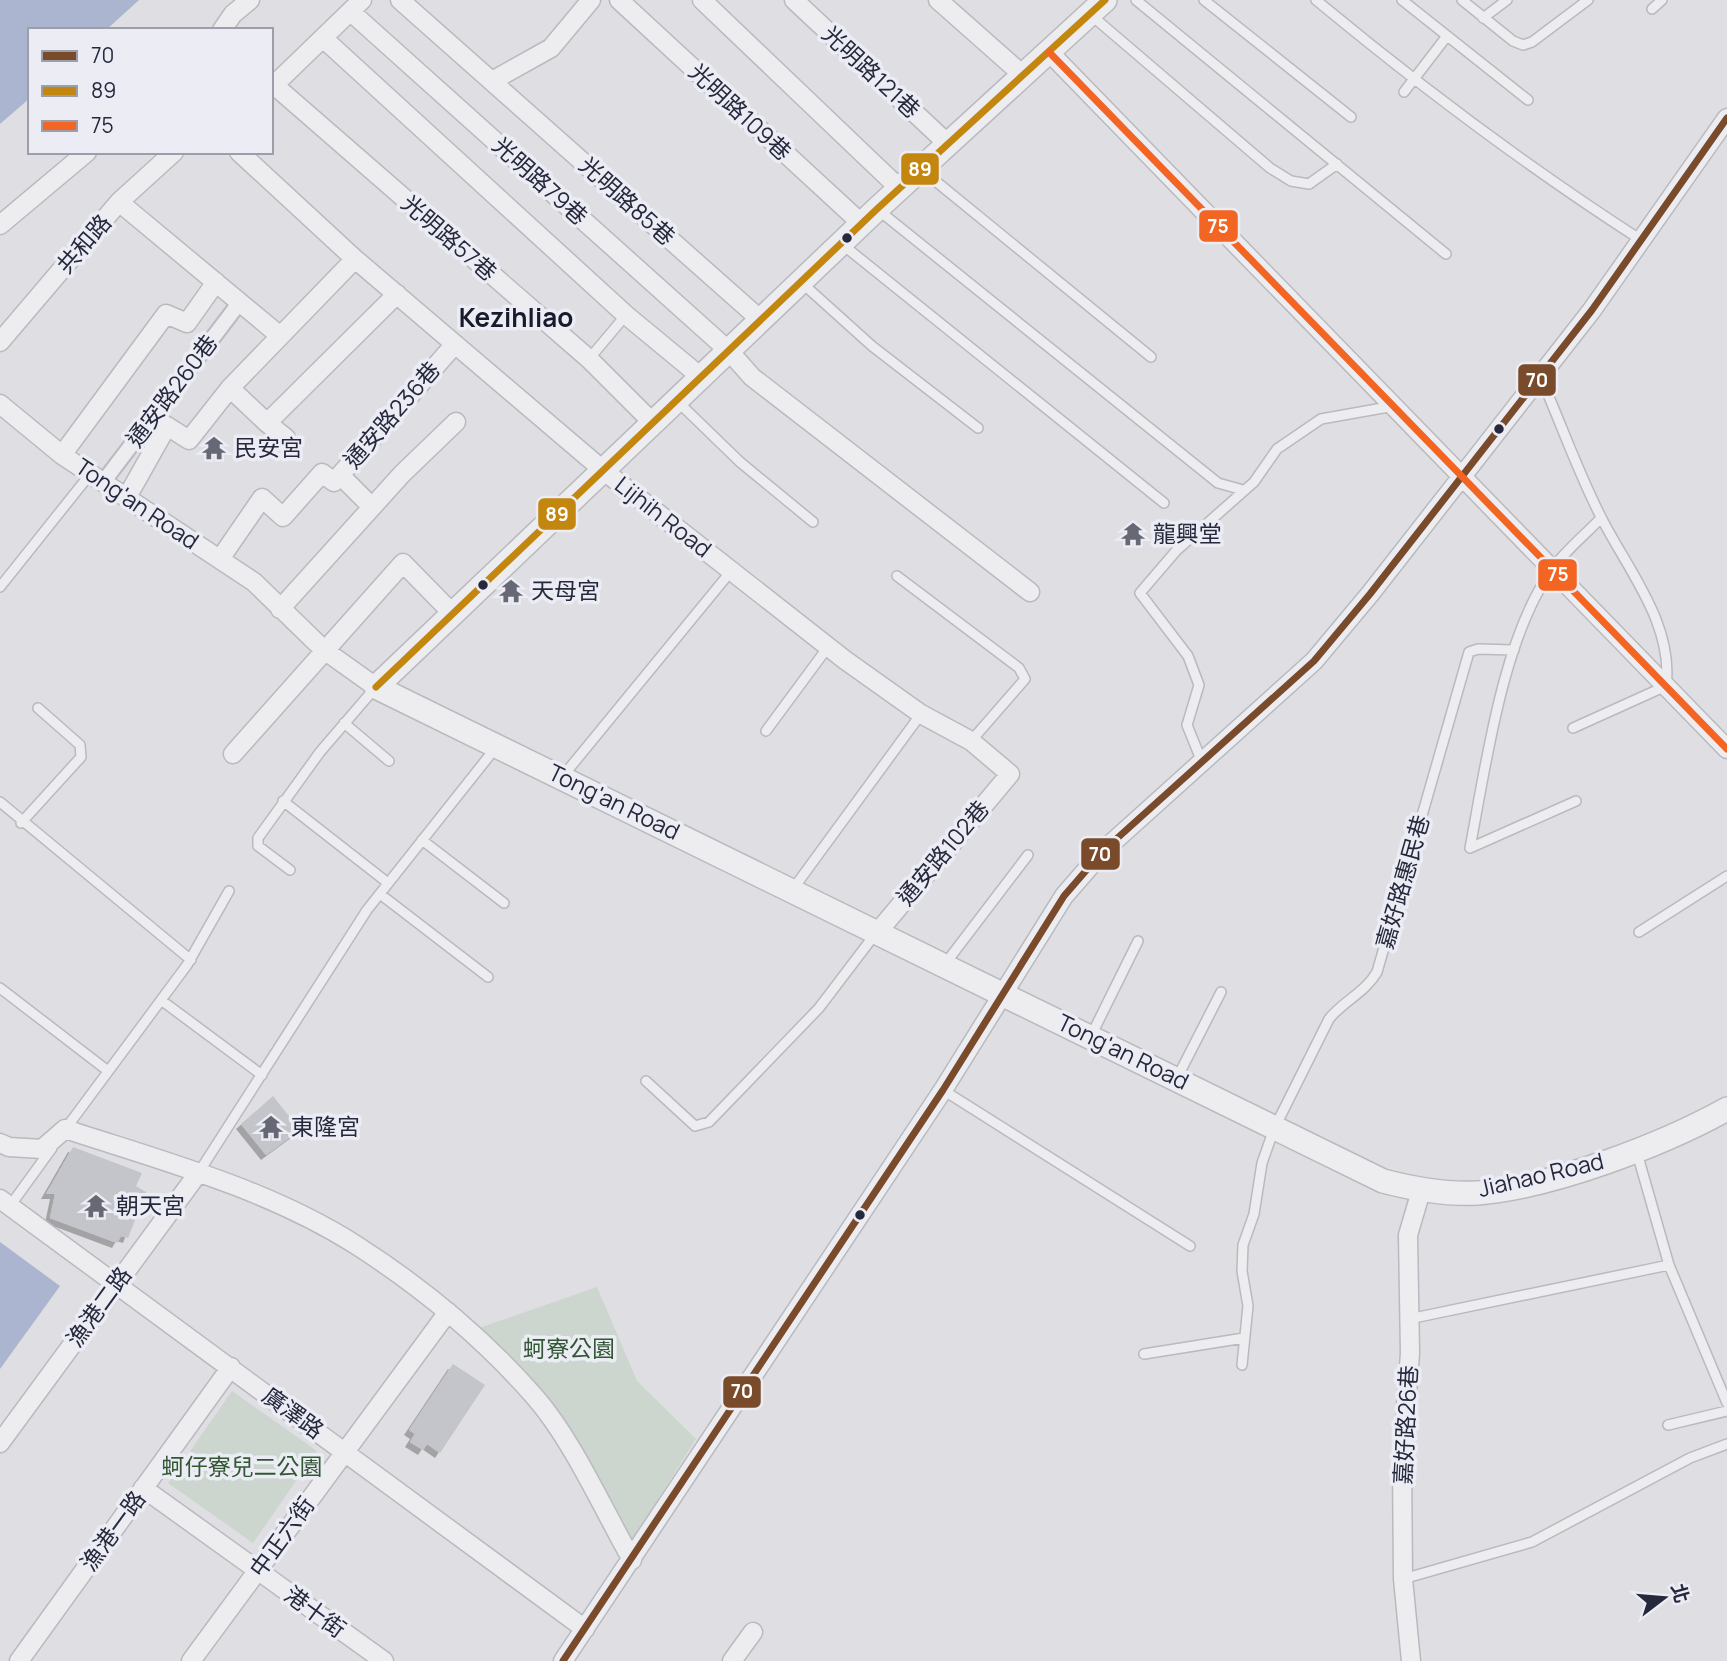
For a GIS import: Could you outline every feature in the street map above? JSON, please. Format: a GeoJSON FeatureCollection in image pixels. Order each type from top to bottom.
{"type":"FeatureCollection","features":[{"type":"Feature","properties":{"kind":"street"},"geometry":{"type":"LineString","coordinates":[[223,28],[233,14],[250,0]]}},
{"type":"Feature","properties":{"kind":"street","name":"光明路85巷"},"geometry":{"type":"LineString","coordinates":[[401,0],[762,321]]}},
{"type":"Feature","properties":{"kind":"street"},"geometry":{"type":"LineString","coordinates":[[492,81],[551,48],[591,0]]}},
{"type":"Feature","properties":{"kind":"street","name":"光明路109巷"},"geometry":{"type":"LineString","coordinates":[[619,0],[870,216]]}},
{"type":"Feature","properties":{"kind":"street"},"geometry":{"type":"LineString","coordinates":[[702,0],[900,189]]}},
{"type":"Feature","properties":{"kind":"street","name":"光明路121巷"},"geometry":{"type":"LineString","coordinates":[[794,0],[948,144]]}},
{"type":"Feature","properties":{"kind":"street"},"geometry":{"type":"LineString","coordinates":[[937,0],[1024,76]]}},
{"type":"Feature","properties":{"kind":"street"},"geometry":{"type":"LineString","coordinates":[[273,85],[356,6]]}},
{"type":"Feature","properties":{"kind":"street","name":"光明路79巷"},"geometry":{"type":"LineString","coordinates":[[356,6],[729,351],[752,377],[1030,592]]}},
{"type":"Feature","properties":{"kind":"street"},"geometry":{"type":"LineString","coordinates":[[376,687],[870,216],[1097,7]]}},
{"type":"Feature","properties":{"kind":"street","name":"光明路79巷"},"geometry":{"type":"LineString","coordinates":[[324,39],[626,315],[701,377]]}},
{"type":"Feature","properties":{"kind":"street"},"geometry":{"type":"LineString","coordinates":[[1049,52],[1727,749]]}},
{"type":"Feature","properties":{"kind":"street","name":"光明路57巷"},"geometry":{"type":"LineString","coordinates":[[273,87],[589,359],[652,422]]}},
{"type":"Feature","properties":{"kind":"street"},"geometry":{"type":"LineString","coordinates":[[563,1661],[943,1090],[1064,896],[1103,851],[1203,764],[1314,661],[1540,376],[1727,118]]}},
{"type":"Feature","properties":{"kind":"street"},"geometry":{"type":"LineString","coordinates":[[0,225],[85,154]]}},
{"type":"Feature","properties":{"kind":"street","name":"共和路"},"geometry":{"type":"LineString","coordinates":[[0,342],[119,202],[172,154]]}},
{"type":"Feature","properties":{"kind":"street","name":"Lijhih Road"},"geometry":{"type":"LineString","coordinates":[[241,154],[355,258],[604,471],[828,647],[921,714],[971,741],[1010,774]]}},
{"type":"Feature","properties":{"kind":"street"},"geometry":{"type":"LineString","coordinates":[[119,202],[279,335]]}},
{"type":"Feature","properties":{"kind":"street"},"geometry":{"type":"LineString","coordinates":[[127,498],[167,426],[189,440],[230,388],[355,258]]}},
{"type":"Feature","properties":{"kind":"street"},"geometry":{"type":"LineString","coordinates":[[62,455],[166,314],[187,323],[216,282]]}},
{"type":"Feature","properties":{"kind":"street"},"geometry":{"type":"LineString","coordinates":[[267,423],[397,294]]}},
{"type":"Feature","properties":{"kind":"street","name":"通安路260巷"},"geometry":{"type":"LineString","coordinates":[[98,477],[240,302]]}},
{"type":"Feature","properties":{"kind":"street","name":"通安路236巷"},"geometry":{"type":"LineString","coordinates":[[220,559],[262,498],[283,517],[322,473],[334,481],[455,344]]}},
{"type":"Feature","properties":{"kind":"street"},"geometry":{"type":"LineString","coordinates":[[230,388],[286,438]]}},
{"type":"Feature","properties":{"kind":"street","name":"Tong'an Road"},"geometry":{"type":"LineString","coordinates":[[0,404],[62,455],[254,582],[324,650],[376,687],[1177,1078],[1274,1129]]}},
{"type":"Feature","properties":{"kind":"street"},"geometry":{"type":"LineString","coordinates":[[280,609],[372,507],[456,422]]}},
{"type":"Feature","properties":{"kind":"street"},"geometry":{"type":"LineString","coordinates":[[340,475],[372,507]]}},
{"type":"Feature","properties":{"kind":"street"},"geometry":{"type":"LineString","coordinates":[[233,754],[403,563],[453,614]]}},
{"type":"Feature","properties":{"kind":"street","name":"通安路102巷"},"geometry":{"type":"LineString","coordinates":[[877,933],[1010,774]]}},
{"type":"Feature","properties":{"kind":"street","name":"Jiahao Road"},"geometry":{"type":"LineString","coordinates":[[1274,1129],[1383,1181],[1421,1191],[1479,1193],[1545,1179],[1636,1152],[1727,1109]]}},
{"type":"Feature","properties":{"kind":"street"},"geometry":{"type":"LineString","coordinates":[[0,1143],[9,1147],[42,1149],[65,1129],[199,1172],[282,1207],[355,1244],[448,1312],[534,1396],[549,1416],[632,1560]]}},
{"type":"Feature","properties":{"kind":"street","name":"漁港二路"},"geometry":{"type":"LineString","coordinates":[[0,1443],[199,1172]]}},
{"type":"Feature","properties":{"kind":"street","name":"嘉好路26巷"},"geometry":{"type":"LineString","coordinates":[[1411,1661],[1403,1578],[1402,1460],[1409,1319],[1408,1235],[1421,1191]]}},
{"type":"Feature","properties":{"kind":"street","name":"廣澤路"},"geometry":{"type":"LineString","coordinates":[[5,1203],[585,1629]]}},
{"type":"Feature","properties":{"kind":"street","name":"中正六街"},"geometry":{"type":"LineString","coordinates":[[191,1661],[448,1312]]}},
{"type":"Feature","properties":{"kind":"street","name":"漁港一路"},"geometry":{"type":"LineString","coordinates":[[19,1661],[231,1367]]}},
{"type":"Feature","properties":{"kind":"street","name":"港十街"},"geometry":{"type":"LineString","coordinates":[[143,1488],[378,1659]]}},
{"type":"Feature","properties":{"kind":"street"},"geometry":{"type":"LineString","coordinates":[[732,1661],[753,1632]]}},
{"type":"Feature","properties":{"kind":"lane"},"geometry":{"type":"LineString","coordinates":[[1136,0],[1446,254]]}},
{"type":"Feature","properties":{"kind":"lane"},"geometry":{"type":"LineString","coordinates":[[1204,0],[1351,117]]}},
{"type":"Feature","properties":{"kind":"lane"},"geometry":{"type":"LineString","coordinates":[[1316,0],[1413,80],[1536,172],[1641,240]]}},
{"type":"Feature","properties":{"kind":"lane"},"geometry":{"type":"LineString","coordinates":[[1402,0],[1528,100]]}},
{"type":"Feature","properties":{"kind":"lane"},"geometry":{"type":"LineString","coordinates":[[1462,0],[1483,19],[1523,45],[1532,42],[1588,0]]}},
{"type":"Feature","properties":{"kind":"lane"},"geometry":{"type":"LineString","coordinates":[[1483,19],[1507,0]]}},
{"type":"Feature","properties":{"kind":"lane"},"geometry":{"type":"LineString","coordinates":[[1652,9],[1662,0]]}},
{"type":"Feature","properties":{"kind":"lane"},"geometry":{"type":"LineString","coordinates":[[1097,7],[1270,169],[1291,181],[1309,184],[1337,164]]}},
{"type":"Feature","properties":{"kind":"lane"},"geometry":{"type":"LineString","coordinates":[[1404,92],[1447,36]]}},
{"type":"Feature","properties":{"kind":"lane"},"geometry":{"type":"LineString","coordinates":[[922,170],[1151,358]]}},
{"type":"Feature","properties":{"kind":"lane"},"geometry":{"type":"LineString","coordinates":[[870,216],[1218,483],[1243,490]]}},
{"type":"Feature","properties":{"kind":"lane"},"geometry":{"type":"LineString","coordinates":[[842,244],[1164,503]]}},
{"type":"Feature","properties":{"kind":"lane"},"geometry":{"type":"LineString","coordinates":[[802,283],[872,346],[978,428]]}},
{"type":"Feature","properties":{"kind":"lane"},"geometry":{"type":"LineString","coordinates":[[589,359],[626,315]]}},
{"type":"Feature","properties":{"kind":"lane"},"geometry":{"type":"LineString","coordinates":[[1540,376],[1601,518],[1649,607],[1668,667],[1666,686],[1573,728]]}},
{"type":"Feature","properties":{"kind":"lane"},"geometry":{"type":"LineString","coordinates":[[675,400],[740,461],[813,522]]}},
{"type":"Feature","properties":{"kind":"lane"},"geometry":{"type":"LineString","coordinates":[[1203,764],[1187,725],[1199,684],[1188,656],[1140,593],[1176,551],[1254,482],[1277,449],[1313,422],[1395,406]]}},
{"type":"Feature","properties":{"kind":"lane"},"geometry":{"type":"LineString","coordinates":[[0,587],[98,477]]}},
{"type":"Feature","properties":{"kind":"lane"},"geometry":{"type":"LineString","coordinates":[[1576,802],[1470,848],[1490,744],[1518,631],[1553,568],[1601,518]]}},
{"type":"Feature","properties":{"kind":"lane"},"geometry":{"type":"LineString","coordinates":[[563,776],[732,570]]}},
{"type":"Feature","properties":{"kind":"lane"},"geometry":{"type":"LineString","coordinates":[[897,576],[1019,668],[1025,679],[971,741]]}},
{"type":"Feature","properties":{"kind":"lane"},"geometry":{"type":"LineString","coordinates":[[766,731],[828,647]]}},
{"type":"Feature","properties":{"kind":"lane","name":"嘉好路惠民巷"},"geometry":{"type":"LineString","coordinates":[[1274,1129],[1329,1019],[1340,1005],[1371,983],[1377,972],[1469,652],[1478,649],[1514,650]]}},
{"type":"Feature","properties":{"kind":"lane"},"geometry":{"type":"LineString","coordinates":[[290,870],[258,846],[257,842],[283,800],[376,687]]}},
{"type":"Feature","properties":{"kind":"lane"},"geometry":{"type":"LineString","coordinates":[[21,823],[81,757],[82,751],[80,746],[38,708]]}},
{"type":"Feature","properties":{"kind":"lane"},"geometry":{"type":"LineString","coordinates":[[793,889],[921,714]]}},
{"type":"Feature","properties":{"kind":"lane"},"geometry":{"type":"LineString","coordinates":[[344,723],[389,761]]}},
{"type":"Feature","properties":{"kind":"lane"},"geometry":{"type":"LineString","coordinates":[[199,1172],[380,894],[498,745]]}},
{"type":"Feature","properties":{"kind":"lane"},"geometry":{"type":"LineString","coordinates":[[283,800],[388,883]]}},
{"type":"Feature","properties":{"kind":"lane"},"geometry":{"type":"LineString","coordinates":[[0,802],[21,823],[191,960]]}},
{"type":"Feature","properties":{"kind":"lane"},"geometry":{"type":"LineString","coordinates":[[422,840],[504,903]]}},
{"type":"Feature","properties":{"kind":"lane"},"geometry":{"type":"LineString","coordinates":[[944,964],[1028,855]]}},
{"type":"Feature","properties":{"kind":"lane"},"geometry":{"type":"LineString","coordinates":[[1639,932],[1727,876]]}},
{"type":"Feature","properties":{"kind":"lane"},"geometry":{"type":"LineString","coordinates":[[5,1203],[65,1129],[191,960],[229,891]]}},
{"type":"Feature","properties":{"kind":"lane"},"geometry":{"type":"LineString","coordinates":[[380,894],[488,977]]}},
{"type":"Feature","properties":{"kind":"lane"},"geometry":{"type":"LineString","coordinates":[[646,1081],[695,1126],[709,1122],[819,1009],[877,933]]}},
{"type":"Feature","properties":{"kind":"lane"},"geometry":{"type":"LineString","coordinates":[[1091,1036],[1138,941]]}},
{"type":"Feature","properties":{"kind":"lane"},"geometry":{"type":"LineString","coordinates":[[0,988],[108,1071]]}},
{"type":"Feature","properties":{"kind":"lane"},"geometry":{"type":"LineString","coordinates":[[1177,1078],[1221,992]]}},
{"type":"Feature","properties":{"kind":"lane"},"geometry":{"type":"LineString","coordinates":[[161,1000],[262,1074]]}},
{"type":"Feature","properties":{"kind":"lane"},"geometry":{"type":"LineString","coordinates":[[943,1090],[1190,1246]]}},
{"type":"Feature","properties":{"kind":"lane"},"geometry":{"type":"LineString","coordinates":[[1242,1365],[1248,1306],[1242,1271],[1243,1245],[1256,1203],[1262,1163],[1274,1129]]}},
{"type":"Feature","properties":{"kind":"lane"},"geometry":{"type":"LineString","coordinates":[[1636,1152],[1669,1265],[1727,1403]]}},
{"type":"Feature","properties":{"kind":"lane"},"geometry":{"type":"LineString","coordinates":[[1409,1319],[1669,1265]]}},
{"type":"Feature","properties":{"kind":"lane"},"geometry":{"type":"LineString","coordinates":[[1144,1354],[1244,1338]]}},
{"type":"Feature","properties":{"kind":"lane"},"geometry":{"type":"LineString","coordinates":[[1668,1425],[1727,1411]]}},
{"type":"Feature","properties":{"kind":"lane"},"geometry":{"type":"LineString","coordinates":[[1403,1578],[1532,1542],[1690,1458],[1727,1444]]}},
{"type":"Feature","properties":{"kind":"green space","name":"蚵寮公園"},"geometry":{"type":"Polygon","coordinates":[[[597,1287],[637,1381],[696,1439],[632,1540],[562,1415],[479,1328],[597,1287]]]}},
{"type":"Feature","properties":{"kind":"green space","name":"蚵仔寮兒二公園"},"geometry":{"type":"Polygon","coordinates":[[[232,1391],[317,1451],[253,1543],[168,1483],[232,1391]]]}},
{"type":"Feature","properties":{"kind":"water"},"geometry":{"type":"Polygon","coordinates":[[[0,0],[139,0],[108,28],[28,28],[28,100],[0,124],[0,0]]]}},
{"type":"Feature","properties":{"kind":"water"},"geometry":{"type":"Polygon","coordinates":[[[0,1242],[60,1286],[0,1369],[0,1242]]]}},
{"type":"Feature","properties":{"kind":"building","name":"東隆宮"},"geometry":{"type":"Polygon","coordinates":[[[273,1096],[300,1130],[266,1155],[241,1124],[273,1096]]]}},
{"type":"Feature","properties":{"kind":"building","name":"朝天宮"},"geometry":{"type":"Polygon","coordinates":[[[73,1147],[142,1173],[136,1186],[146,1192],[128,1238],[121,1236],[117,1243],[50,1218],[55,1194],[46,1194],[73,1147]]]}},
{"type":"Feature","properties":{"kind":"building"},"geometry":{"type":"Polygon","coordinates":[[[453,1364],[485,1385],[440,1453],[427,1444],[423,1450],[410,1442],[415,1434],[409,1430],[453,1364]]]}},
{"type":"Feature","properties":{"kind":"transit line","name":"89"},"geometry":{"type":"LineString","coordinates":[[376,687],[877,209],[1105,0]]}},
{"type":"Feature","properties":{"kind":"transit line","name":"75"},"geometry":{"type":"LineString","coordinates":[[1049,52],[1727,749]]}},
{"type":"Feature","properties":{"kind":"transit line","name":"70"},"geometry":{"type":"LineString","coordinates":[[563,1661],[943,1090],[1064,896],[1103,851],[1314,661],[1370,594],[1592,310],[1727,118]]}},
{"type":"Feature","properties":{"kind":"place","name":"民安宮"},"geometry":{"type":"Point","coordinates":[214,448]}},
{"type":"Feature","properties":{"kind":"place","name":"龍興堂"},"geometry":{"type":"Point","coordinates":[1133,534]}},
{"type":"Feature","properties":{"kind":"place","name":"天母宮"},"geometry":{"type":"Point","coordinates":[511,591]}},
{"type":"Feature","properties":{"kind":"place","name":"東隆宮"},"geometry":{"type":"Point","coordinates":[271,1127]}},
{"type":"Feature","properties":{"kind":"place","name":"朝天宮"},"geometry":{"type":"Point","coordinates":[96,1206]}},
{"type":"Feature","properties":{"kind":"district","name":"Kezihliao"},"geometry":{"type":"Point","coordinates":[516,318]}}]}
